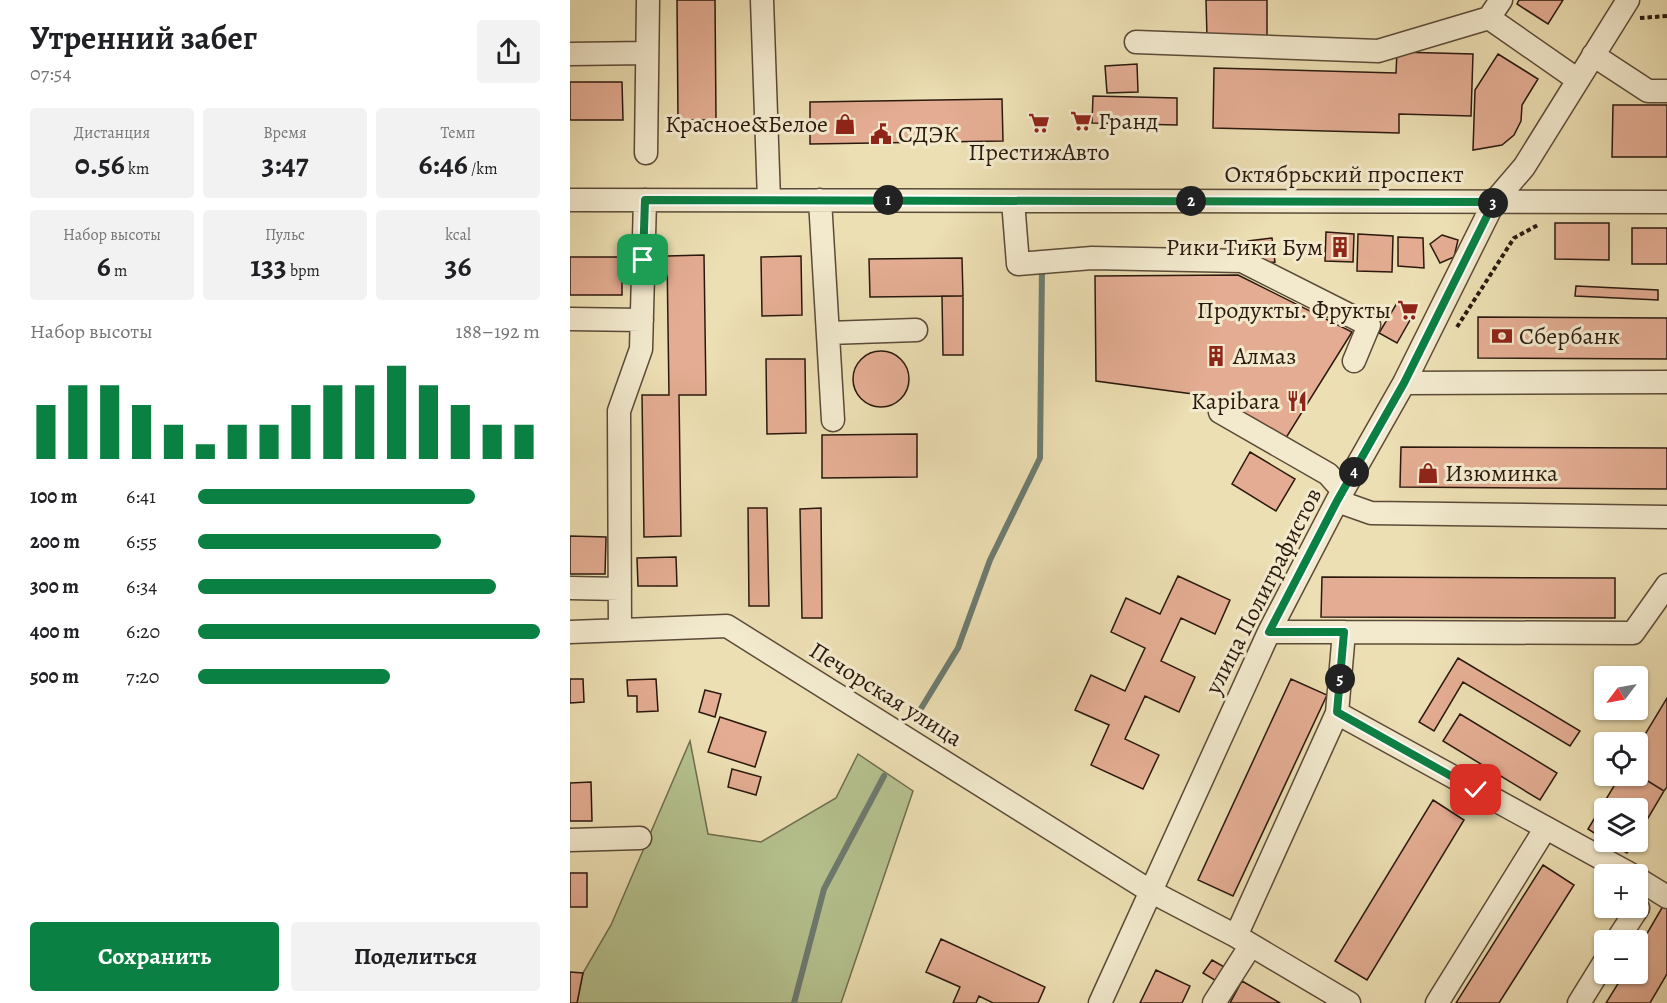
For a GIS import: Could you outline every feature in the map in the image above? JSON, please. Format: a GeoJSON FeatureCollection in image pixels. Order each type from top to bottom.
{"type":"FeatureCollection","features":[{"type":"Feature","properties":{"kind":"street"},"geometry":{"type":"LineString","coordinates":[[646,153],[648,0]]}},
{"type":"Feature","properties":{"kind":"street"},"geometry":{"type":"LineString","coordinates":[[762,0],[769,200]]}},
{"type":"Feature","properties":{"kind":"street","name":"улица Полиграфистов"},"geometry":{"type":"LineString","coordinates":[[1100,1003],[1269,632],[1340,496],[1404,383],[1494,202],[1524,167],[1628,0]]}},
{"type":"Feature","properties":{"kind":"street"},"geometry":{"type":"LineString","coordinates":[[1136,42],[1378,51],[1495,9],[1578,80]]}},
{"type":"Feature","properties":{"kind":"street"},"geometry":{"type":"LineString","coordinates":[[570,54],[647,53]]}},
{"type":"Feature","properties":{"kind":"street"},"geometry":{"type":"LineString","coordinates":[[1593,56],[1648,91],[1667,91]]}},
{"type":"Feature","properties":{"kind":"street","name":"Октябрьский проспект"},"geometry":{"type":"LineString","coordinates":[[570,200],[1667,202]]}},
{"type":"Feature","properties":{"kind":"street"},"geometry":{"type":"LineString","coordinates":[[620,630],[619,411],[641,349],[645,200]]}},
{"type":"Feature","properties":{"kind":"street"},"geometry":{"type":"LineString","coordinates":[[820,200],[833,420]]}},
{"type":"Feature","properties":{"kind":"street"},"geometry":{"type":"LineString","coordinates":[[1013,201],[1018,264],[1092,258],[1242,261],[1370,326],[1354,361]]}},
{"type":"Feature","properties":{"kind":"street"},"geometry":{"type":"LineString","coordinates":[[570,319],[642,320]]}},
{"type":"Feature","properties":{"kind":"street"},"geometry":{"type":"LineString","coordinates":[[828,333],[916,330]]}},
{"type":"Feature","properties":{"kind":"street"},"geometry":{"type":"LineString","coordinates":[[1404,383],[1667,382]]}},
{"type":"Feature","properties":{"kind":"street"},"geometry":{"type":"LineString","coordinates":[[1220,412],[1328,474],[1340,496],[1371,513],[1667,517]]}},
{"type":"Feature","properties":{"kind":"street"},"geometry":{"type":"LineString","coordinates":[[1269,632],[1633,633],[1667,585]]}},
{"type":"Feature","properties":{"kind":"street"},"geometry":{"type":"LineString","coordinates":[[570,588],[620,588]]}},
{"type":"Feature","properties":{"kind":"street","name":"Печорская улица"},"geometry":{"type":"LineString","coordinates":[[570,632],[727,626],[1150,891],[1244,941],[1338,1000]]}},
{"type":"Feature","properties":{"kind":"street"},"geometry":{"type":"LineString","coordinates":[[1214,1003],[1244,941],[1337,712],[1344,632]]}},
{"type":"Feature","properties":{"kind":"street"},"geometry":{"type":"LineString","coordinates":[[1337,712],[1610,864]]}},
{"type":"Feature","properties":{"kind":"street"},"geometry":{"type":"LineString","coordinates":[[1437,1003],[1545,829]]}},
{"type":"Feature","properties":{"kind":"street"},"geometry":{"type":"LineString","coordinates":[[570,840],[640,837]]}},
{"type":"Feature","properties":{"kind":"street"},"geometry":{"type":"LineString","coordinates":[[1579,1003],[1594,979]]}},
{"type":"Feature","properties":{"kind":"green space"},"geometry":{"type":"Polygon","coordinates":[[[690,741],[708,834],[761,842],[836,798],[858,754],[913,791],[841,1003],[577,1003],[583,973],[611,925],[690,741]]]}},
{"type":"Feature","properties":{"kind":"building"},"geometry":{"type":"Polygon","coordinates":[[[677,0],[715,0],[716,120],[678,120],[677,0]]]}},
{"type":"Feature","properties":{"kind":"building"},"geometry":{"type":"Polygon","coordinates":[[[1206,0],[1267,0],[1267,36],[1207,37],[1206,0]]]}},
{"type":"Feature","properties":{"kind":"building"},"geometry":{"type":"Polygon","coordinates":[[[1519,0],[1563,0],[1548,24],[1517,4],[1519,0]]]}},
{"type":"Feature","properties":{"kind":"building"},"geometry":{"type":"Polygon","coordinates":[[[1397,52],[1473,54],[1471,116],[1399,114],[1399,133],[1213,128],[1214,68],[1396,73],[1397,52]]]}},
{"type":"Feature","properties":{"kind":"building"},"geometry":{"type":"Polygon","coordinates":[[[1498,54],[1538,79],[1522,105],[1521,121],[1514,135],[1502,145],[1473,150],[1475,90],[1498,54]]]}},
{"type":"Feature","properties":{"kind":"building"},"geometry":{"type":"Polygon","coordinates":[[[1137,64],[1138,92],[1107,93],[1105,66],[1137,64]]]}},
{"type":"Feature","properties":{"kind":"building"},"geometry":{"type":"Polygon","coordinates":[[[570,82],[622,82],[623,120],[570,120],[570,82]]]}},
{"type":"Feature","properties":{"kind":"building"},"geometry":{"type":"Polygon","coordinates":[[[1093,96],[1177,98],[1177,125],[1092,123],[1093,96]]]}},
{"type":"Feature","properties":{"kind":"building"},"geometry":{"type":"Polygon","coordinates":[[[1002,99],[1003,141],[810,144],[810,102],[1002,99]]]}},
{"type":"Feature","properties":{"kind":"building"},"geometry":{"type":"Polygon","coordinates":[[[1613,105],[1667,105],[1667,157],[1612,157],[1613,105]]]}},
{"type":"Feature","properties":{"kind":"building"},"geometry":{"type":"Polygon","coordinates":[[[1555,223],[1609,223],[1609,260],[1555,259],[1555,223]]]}},
{"type":"Feature","properties":{"kind":"building"},"geometry":{"type":"Polygon","coordinates":[[[1632,228],[1667,228],[1667,264],[1632,264],[1632,228]]]}},
{"type":"Feature","properties":{"kind":"building","name":"Рики Тики Бум"},"geometry":{"type":"Polygon","coordinates":[[[1326,232],[1354,234],[1353,262],[1325,261],[1326,232]]]}},
{"type":"Feature","properties":{"kind":"building"},"geometry":{"type":"Polygon","coordinates":[[[1358,234],[1393,236],[1392,272],[1357,271],[1358,234]]]}},
{"type":"Feature","properties":{"kind":"building"},"geometry":{"type":"Polygon","coordinates":[[[1442,235],[1458,240],[1454,257],[1440,263],[1430,244],[1442,235]]]}},
{"type":"Feature","properties":{"kind":"building"},"geometry":{"type":"Polygon","coordinates":[[[1398,237],[1423,238],[1424,268],[1398,266],[1398,237]]]}},
{"type":"Feature","properties":{"kind":"building"},"geometry":{"type":"Polygon","coordinates":[[[1272,238],[1275,262],[1251,265],[1248,241],[1272,238]]]}},
{"type":"Feature","properties":{"kind":"building"},"geometry":{"type":"Polygon","coordinates":[[[704,255],[706,395],[679,395],[681,536],[644,537],[642,395],[669,395],[667,256],[704,255]]]}},
{"type":"Feature","properties":{"kind":"building"},"geometry":{"type":"Polygon","coordinates":[[[801,256],[802,315],[762,316],[761,257],[801,256]]]}},
{"type":"Feature","properties":{"kind":"building"},"geometry":{"type":"Polygon","coordinates":[[[570,257],[622,257],[622,295],[570,295],[570,257]]]}},
{"type":"Feature","properties":{"kind":"building"},"geometry":{"type":"Polygon","coordinates":[[[962,258],[963,296],[870,297],[869,259],[962,258]]]}},
{"type":"Feature","properties":{"kind":"building","name":"Алмаз"},"geometry":{"type":"Polygon","coordinates":[[[1238,275],[1352,332],[1284,441],[1208,396],[1096,381],[1095,276],[1238,275]]]}},
{"type":"Feature","properties":{"kind":"building"},"geometry":{"type":"Polygon","coordinates":[[[1576,286],[1658,290],[1658,300],[1575,296],[1576,286]]]}},
{"type":"Feature","properties":{"kind":"building"},"geometry":{"type":"Polygon","coordinates":[[[942,296],[963,296],[963,355],[943,355],[942,296]]]}},
{"type":"Feature","properties":{"kind":"building"},"geometry":{"type":"Polygon","coordinates":[[[1397,303],[1414,313],[1397,343],[1379,333],[1397,303]]]}},
{"type":"Feature","properties":{"kind":"building"},"geometry":{"type":"Polygon","coordinates":[[[1478,317],[1667,318],[1667,359],[1478,358],[1478,317]]]}},
{"type":"Feature","properties":{"kind":"building"},"geometry":{"type":"Polygon","coordinates":[[[881,351],[892,353],[901,359],[907,368],[909,379],[907,390],[901,399],[892,405],[881,407],[870,405],[861,399],[855,390],[853,379],[855,368],[861,359],[870,353],[881,351]]]}},
{"type":"Feature","properties":{"kind":"building"},"geometry":{"type":"Polygon","coordinates":[[[766,359],[805,359],[806,433],[767,434],[766,359]]]}},
{"type":"Feature","properties":{"kind":"building"},"geometry":{"type":"Polygon","coordinates":[[[917,434],[917,477],[822,478],[822,435],[917,434]]]}},
{"type":"Feature","properties":{"kind":"building"},"geometry":{"type":"Polygon","coordinates":[[[1401,447],[1667,448],[1667,489],[1400,487],[1401,447]]]}},
{"type":"Feature","properties":{"kind":"building"},"geometry":{"type":"Polygon","coordinates":[[[1250,452],[1295,479],[1276,511],[1232,484],[1250,452]]]}},
{"type":"Feature","properties":{"kind":"building"},"geometry":{"type":"Polygon","coordinates":[[[748,508],[767,508],[769,606],[749,606],[748,508]]]}},
{"type":"Feature","properties":{"kind":"building"},"geometry":{"type":"Polygon","coordinates":[[[821,508],[822,618],[802,618],[800,509],[821,508]]]}},
{"type":"Feature","properties":{"kind":"building"},"geometry":{"type":"Polygon","coordinates":[[[570,536],[606,537],[605,574],[570,574],[570,536]]]}},
{"type":"Feature","properties":{"kind":"building"},"geometry":{"type":"Polygon","coordinates":[[[676,557],[677,586],[638,586],[637,558],[676,557]]]}},
{"type":"Feature","properties":{"kind":"building"},"geometry":{"type":"Polygon","coordinates":[[[1178,576],[1230,600],[1215,634],[1181,618],[1161,661],[1195,677],[1179,712],[1145,696],[1125,739],[1159,755],[1143,789],[1091,765],[1109,725],[1075,710],[1091,675],[1125,691],[1145,648],[1111,632],[1126,598],[1160,614],[1178,576]]]}},
{"type":"Feature","properties":{"kind":"building"},"geometry":{"type":"Polygon","coordinates":[[[1322,577],[1615,578],[1615,618],[1321,617],[1322,577]]]}},
{"type":"Feature","properties":{"kind":"building"},"geometry":{"type":"Polygon","coordinates":[[[1458,658],[1580,731],[1570,746],[1463,682],[1434,731],[1419,722],[1458,658]]]}},
{"type":"Feature","properties":{"kind":"building"},"geometry":{"type":"Polygon","coordinates":[[[570,679],[583,679],[584,702],[570,703],[570,679]]]}},
{"type":"Feature","properties":{"kind":"building"},"geometry":{"type":"Polygon","coordinates":[[[656,679],[658,711],[637,712],[637,696],[628,696],[627,680],[656,679]]]}},
{"type":"Feature","properties":{"kind":"building"},"geometry":{"type":"Polygon","coordinates":[[[1291,679],[1327,695],[1233,896],[1198,880],[1291,679]]]}},
{"type":"Feature","properties":{"kind":"building"},"geometry":{"type":"Polygon","coordinates":[[[705,690],[721,694],[715,717],[699,712],[705,690]]]}},
{"type":"Feature","properties":{"kind":"building"},"geometry":{"type":"Polygon","coordinates":[[[1667,698],[1667,787],[1664,791],[1648,781],[1646,732],[1667,698]]]}},
{"type":"Feature","properties":{"kind":"building"},"geometry":{"type":"Polygon","coordinates":[[[1460,714],[1557,773],[1540,800],[1443,741],[1460,714]]]}},
{"type":"Feature","properties":{"kind":"building"},"geometry":{"type":"Polygon","coordinates":[[[720,717],[766,732],[755,767],[708,752],[720,717]]]}},
{"type":"Feature","properties":{"kind":"building"},"geometry":{"type":"Polygon","coordinates":[[[732,769],[761,777],[756,795],[728,787],[732,769]]]}},
{"type":"Feature","properties":{"kind":"building"},"geometry":{"type":"Polygon","coordinates":[[[1648,781],[1664,791],[1648,818],[1648,798],[1607,798],[1614,786],[1648,786],[1648,781]]]}},
{"type":"Feature","properties":{"kind":"building"},"geometry":{"type":"Polygon","coordinates":[[[591,782],[592,821],[570,821],[570,783],[591,782]]]}},
{"type":"Feature","properties":{"kind":"building"},"geometry":{"type":"Polygon","coordinates":[[[1433,800],[1464,820],[1367,980],[1335,961],[1433,800]]]}},
{"type":"Feature","properties":{"kind":"building"},"geometry":{"type":"Polygon","coordinates":[[[1594,819],[1594,833],[1588,829],[1594,819]]]}},
{"type":"Feature","properties":{"kind":"building"},"geometry":{"type":"Polygon","coordinates":[[[1543,865],[1574,885],[1499,1003],[1456,1003],[1543,865]]]}},
{"type":"Feature","properties":{"kind":"building"},"geometry":{"type":"Polygon","coordinates":[[[570,873],[587,873],[587,907],[570,907],[570,873]]]}},
{"type":"Feature","properties":{"kind":"building"},"geometry":{"type":"Polygon","coordinates":[[[1663,906],[1667,908],[1667,974],[1650,1003],[1606,1003],[1618,984],[1648,984],[1648,932],[1663,906]]]}},
{"type":"Feature","properties":{"kind":"building"},"geometry":{"type":"Polygon","coordinates":[[[941,939],[1045,987],[1038,1003],[993,1003],[979,996],[976,1003],[953,1003],[960,987],[926,972],[941,939]]]}},
{"type":"Feature","properties":{"kind":"building"},"geometry":{"type":"Polygon","coordinates":[[[1212,960],[1226,968],[1218,982],[1203,973],[1212,960]]]}},
{"type":"Feature","properties":{"kind":"building"},"geometry":{"type":"Polygon","coordinates":[[[1156,970],[1190,986],[1182,1003],[1140,1003],[1156,970]]]}},
{"type":"Feature","properties":{"kind":"building"},"geometry":{"type":"Polygon","coordinates":[[[570,972],[583,973],[577,1003],[570,1003],[570,972]]]}},
{"type":"Feature","properties":{"kind":"building"},"geometry":{"type":"Polygon","coordinates":[[[1242,981],[1280,1003],[1230,1003],[1242,981]]]}},
{"type":"Feature","properties":{"kind":"waterway"},"geometry":{"type":"LineString","coordinates":[[914,720],[958,648],[990,560],[1040,458],[1042,266]]}},
{"type":"Feature","properties":{"kind":"waterway"},"geometry":{"type":"LineString","coordinates":[[794,1003],[824,889],[884,776]]}},
{"type":"Feature","properties":{"kind":"place","name":"Гранд"},"geometry":{"type":"Point","coordinates":[1081,121]}},
{"type":"Feature","properties":{"kind":"place","name":"ПрестижАвто"},"geometry":{"type":"Point","coordinates":[1039,123]}},
{"type":"Feature","properties":{"kind":"place","name":"Красное&Белое"},"geometry":{"type":"Point","coordinates":[845,124]}},
{"type":"Feature","properties":{"kind":"place","name":"СДЭК"},"geometry":{"type":"Point","coordinates":[881,134]}},
{"type":"Feature","properties":{"kind":"place","name":"Рики Тики Бум"},"geometry":{"type":"Point","coordinates":[1340,247]}},
{"type":"Feature","properties":{"kind":"place","name":"Продукты. Фрукты"},"geometry":{"type":"Point","coordinates":[1408,310]}},
{"type":"Feature","properties":{"kind":"place","name":"Сбербанк"},"geometry":{"type":"Point","coordinates":[1502,336]}},
{"type":"Feature","properties":{"kind":"place","name":"Алмаз"},"geometry":{"type":"Point","coordinates":[1216,356]}},
{"type":"Feature","properties":{"kind":"place","name":"Kapibara"},"geometry":{"type":"Point","coordinates":[1297,401]}},
{"type":"Feature","properties":{"kind":"place","name":"Изюминка"},"geometry":{"type":"Point","coordinates":[1428,473]}},
{"type":"Feature","properties":{"kind":"route"},"geometry":{"type":"LineString","coordinates":[[643,260],[645,200],[1494,202],[1404,383],[1337,501],[1269,632],[1344,632],[1337,712],[1476,790]]}}]}
